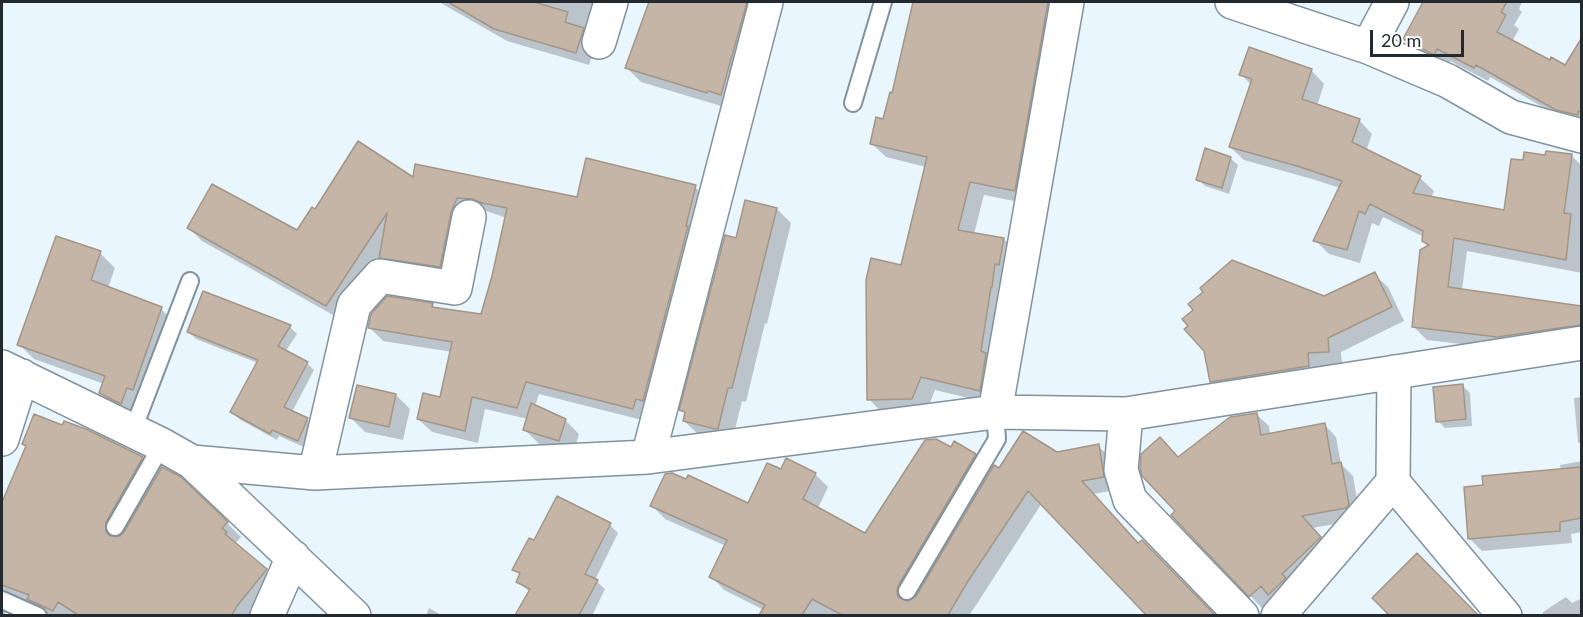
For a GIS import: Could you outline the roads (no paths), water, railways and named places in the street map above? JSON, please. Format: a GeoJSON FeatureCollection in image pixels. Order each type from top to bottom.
{"type":"FeatureCollection","features":[{"type":"Feature","properties":{"kind":"street"},"geometry":{"type":"LineString","coordinates":[[599,42],[611,2]]}},
{"type":"Feature","properties":{"kind":"street"},"geometry":{"type":"LineString","coordinates":[[648,457],[766,2]]}},
{"type":"Feature","properties":{"kind":"street"},"geometry":{"type":"LineString","coordinates":[[995,412],[1067,2]]}},
{"type":"Feature","properties":{"kind":"street"},"geometry":{"type":"LineString","coordinates":[[1232,2],[1368,47],[1448,81],[1511,117],[1581,136]]}},
{"type":"Feature","properties":{"kind":"street"},"geometry":{"type":"LineString","coordinates":[[1368,47],[1392,2]]}},
{"type":"Feature","properties":{"kind":"street"},"geometry":{"type":"LineString","coordinates":[[315,473],[354,305],[380,276],[455,288],[469,217]]}},
{"type":"Feature","properties":{"kind":"street"},"geometry":{"type":"LineString","coordinates":[[192,462],[315,473],[648,457],[995,412],[1126,414],[1581,344]]}},
{"type":"Feature","properties":{"kind":"street"},"geometry":{"type":"LineString","coordinates":[[2,439],[12,371],[133,430],[192,462],[354,615]]}},
{"type":"Feature","properties":{"kind":"street"},"geometry":{"type":"LineString","coordinates":[[1394,372],[1394,482],[1505,615]]}},
{"type":"Feature","properties":{"kind":"street"},"geometry":{"type":"LineString","coordinates":[[1126,414],[1121,470],[1130,500],[1242,615]]}},
{"type":"Feature","properties":{"kind":"street"},"geometry":{"type":"LineString","coordinates":[[1278,615],[1394,482]]}},
{"type":"Feature","properties":{"kind":"street"},"geometry":{"type":"LineString","coordinates":[[267,615],[293,557]]}},
{"type":"Feature","properties":{"kind":"lane"},"geometry":{"type":"LineString","coordinates":[[853,103],[883,2]]}},
{"type":"Feature","properties":{"kind":"lane"},"geometry":{"type":"LineString","coordinates":[[133,430],[190,280]]}},
{"type":"Feature","properties":{"kind":"lane"},"geometry":{"type":"LineString","coordinates":[[907,591],[997,439],[995,412]]}},
{"type":"Feature","properties":{"kind":"lane"},"geometry":{"type":"LineString","coordinates":[[115,527],[162,445]]}},
{"type":"Feature","properties":{"kind":"lane"},"geometry":{"type":"LineString","coordinates":[[2,600],[38,615]]}}]}
